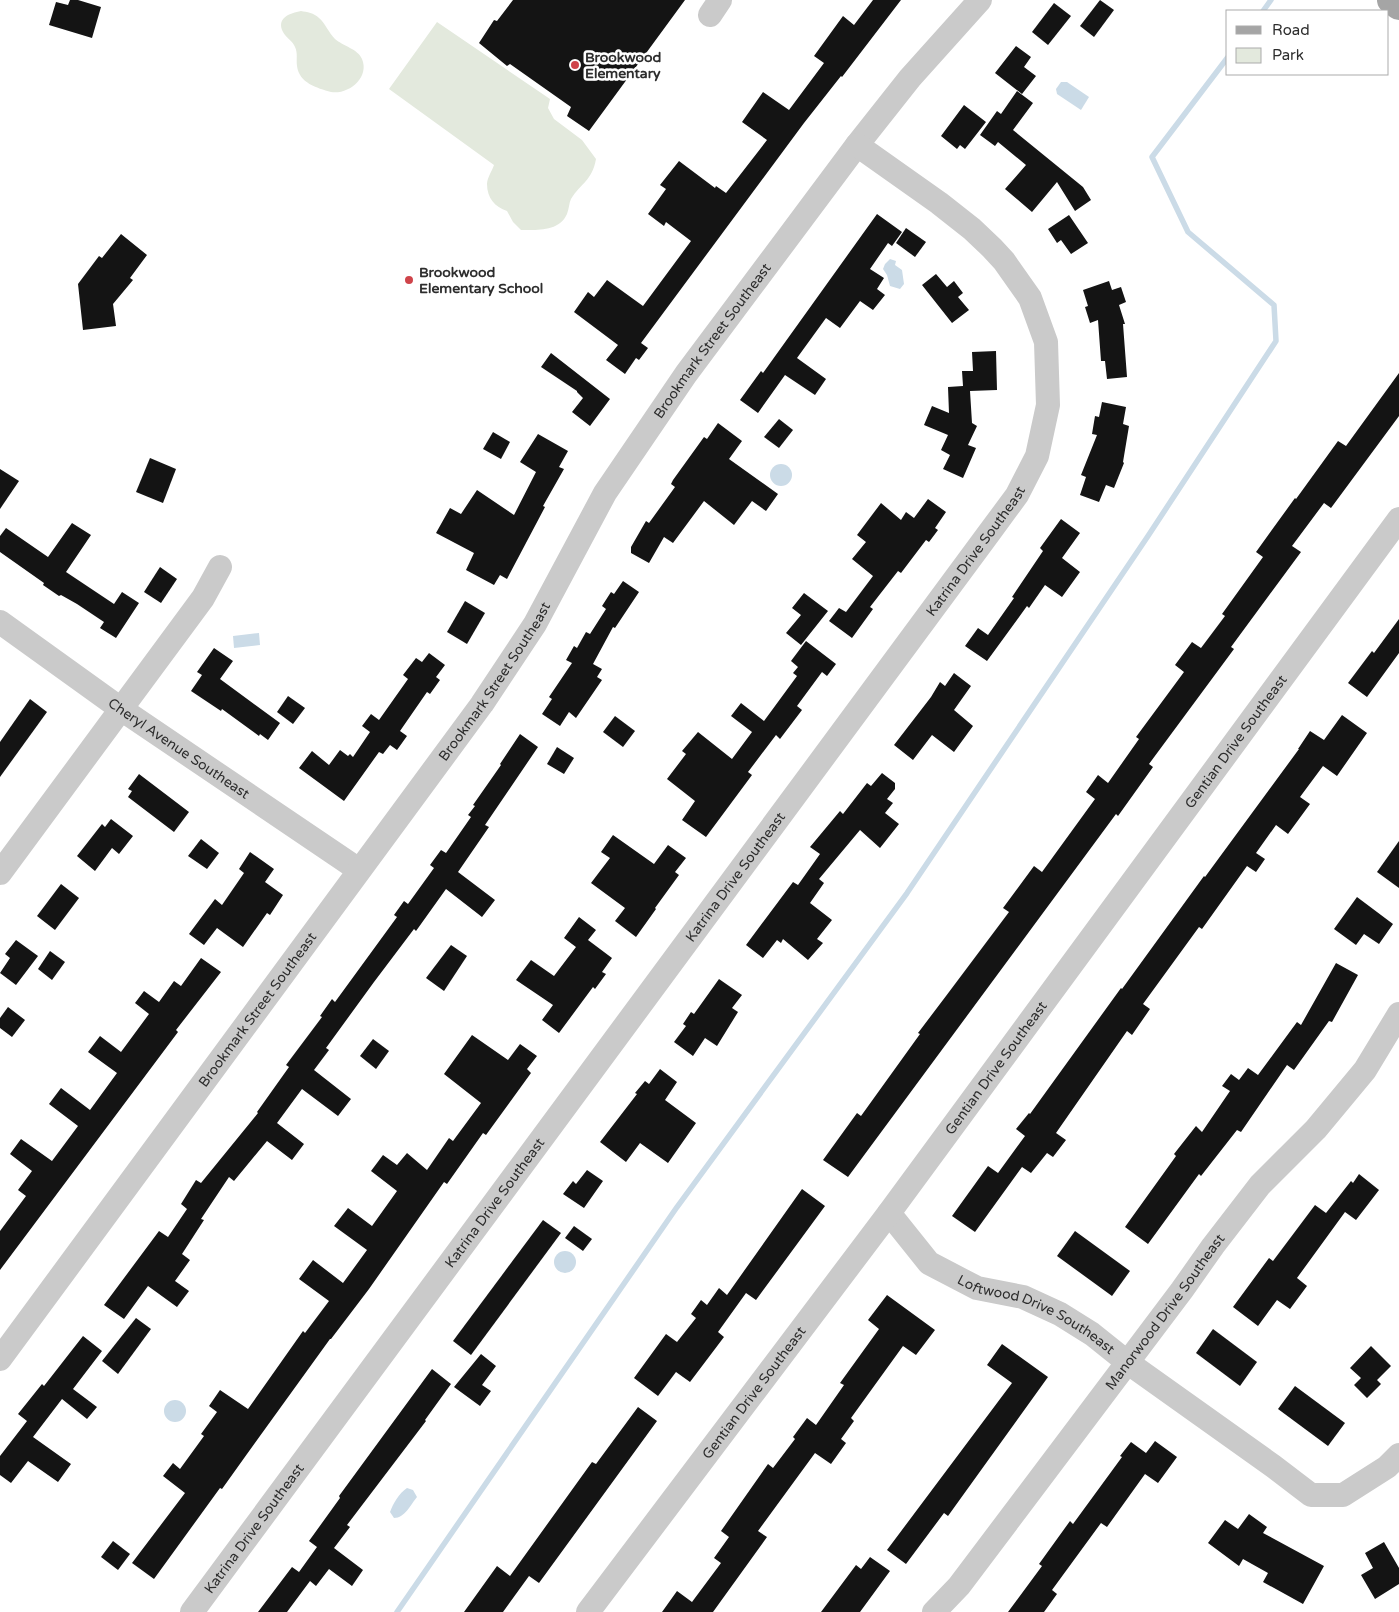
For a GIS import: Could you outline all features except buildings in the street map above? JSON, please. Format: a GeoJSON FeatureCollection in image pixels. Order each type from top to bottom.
{"type":"FeatureCollection","features":[{"type":"Feature","properties":{"kind":"main road"},"geometry":{"type":"LineString","coordinates":[[1390,0],[1399,6]]}},
{"type":"Feature","properties":{"kind":"street","name":"Brookmark Street Southeast"},"geometry":{"type":"LineString","coordinates":[[0,1359],[482,704],[535,624],[605,493],[689,371],[910,78],[980,0]]}},
{"type":"Feature","properties":{"kind":"street","name":"Katrina Drive Southeast"},"geometry":{"type":"LineString","coordinates":[[192,1612],[996,525],[1017,495],[1037,456],[1048,405],[1047,356],[1046,342],[1030,298],[1004,261],[972,229],[939,203],[857,146]]}},
{"type":"Feature","properties":{"kind":"street","name":"Gentian Drive Southeast"},"geometry":{"type":"LineString","coordinates":[[588,1612],[888,1213],[1399,519]]}},
{"type":"Feature","properties":{"kind":"street"},"geometry":{"type":"LineString","coordinates":[[0,873],[202,598],[220,568]]}},
{"type":"Feature","properties":{"kind":"street","name":"Cheryl Avenue Southeast"},"geometry":{"type":"LineString","coordinates":[[0,622],[121,709],[360,870]]}},
{"type":"Feature","properties":{"kind":"street","name":"Manorwood Drive Southeast"},"geometry":{"type":"LineString","coordinates":[[934,1612],[959,1586],[1260,1185],[1316,1129],[1365,1070],[1399,1014]]}},
{"type":"Feature","properties":{"kind":"street","name":"Loftwood Drive Southeast"},"geometry":{"type":"LineString","coordinates":[[888,1213],[929,1263],[977,1288],[1022,1297],[1060,1314],[1092,1334],[1126,1362],[1311,1495],[1343,1496],[1387,1467],[1399,1455]]}},
{"type":"Feature","properties":{"kind":"green space"},"geometry":{"type":"Polygon","coordinates":[[[301,11],[317,16],[335,39],[354,50],[360,56],[364,66],[363,73],[356,84],[344,91],[331,92],[309,84],[301,77],[298,72],[295,47],[284,34],[281,23],[285,17],[301,11]]]}},
{"type":"Feature","properties":{"kind":"green space"},"geometry":{"type":"Polygon","coordinates":[[[437,22],[550,99],[548,108],[554,119],[582,140],[596,159],[592,172],[571,199],[567,214],[559,224],[547,229],[521,230],[513,222],[507,211],[495,204],[488,194],[487,182],[494,165],[389,89],[437,22]]]}},
{"type":"Feature","properties":{"kind":"water"},"geometry":{"type":"Polygon","coordinates":[[[1061,82],[1067,82],[1089,97],[1081,110],[1057,94],[1056,89],[1061,82]]]}},
{"type":"Feature","properties":{"kind":"water"},"geometry":{"type":"Polygon","coordinates":[[[890,259],[896,261],[895,265],[902,270],[904,284],[900,289],[890,286],[883,269],[890,259]]]}},
{"type":"Feature","properties":{"kind":"water"},"geometry":{"type":"Polygon","coordinates":[[[781,464],[789,467],[792,475],[789,483],[781,486],[773,483],[770,475],[773,467],[781,464]]]}},
{"type":"Feature","properties":{"kind":"water"},"geometry":{"type":"Polygon","coordinates":[[[259,633],[260,645],[234,648],[233,636],[259,633]]]}},
{"type":"Feature","properties":{"kind":"water"},"geometry":{"type":"Polygon","coordinates":[[[565,1251],[573,1254],[576,1262],[573,1270],[565,1273],[557,1270],[554,1262],[557,1254],[565,1251]]]}},
{"type":"Feature","properties":{"kind":"water"},"geometry":{"type":"Polygon","coordinates":[[[175,1400],[183,1403],[186,1411],[183,1419],[175,1422],[167,1419],[164,1411],[167,1403],[175,1400]]]}},
{"type":"Feature","properties":{"kind":"water"},"geometry":{"type":"Polygon","coordinates":[[[407,1488],[413,1490],[417,1497],[405,1513],[394,1518],[390,1512],[391,1509],[399,1496],[407,1488]]]}},
{"type":"Feature","properties":{"kind":"waterway"},"geometry":{"type":"LineString","coordinates":[[1264,10],[1271,0]]}},
{"type":"Feature","properties":{"kind":"waterway"},"geometry":{"type":"LineString","coordinates":[[397,1612],[677,1207],[907,893],[1148,536],[1276,341],[1274,305],[1188,232],[1152,157],[1226,60]]}},
{"type":"Feature","properties":{"kind":"place","name":"Brookwood Elementary"},"geometry":{"type":"Point","coordinates":[575,65]}},
{"type":"Feature","properties":{"kind":"place","name":"Brookwood Elementary School"},"geometry":{"type":"Point","coordinates":[409,280]}}]}
